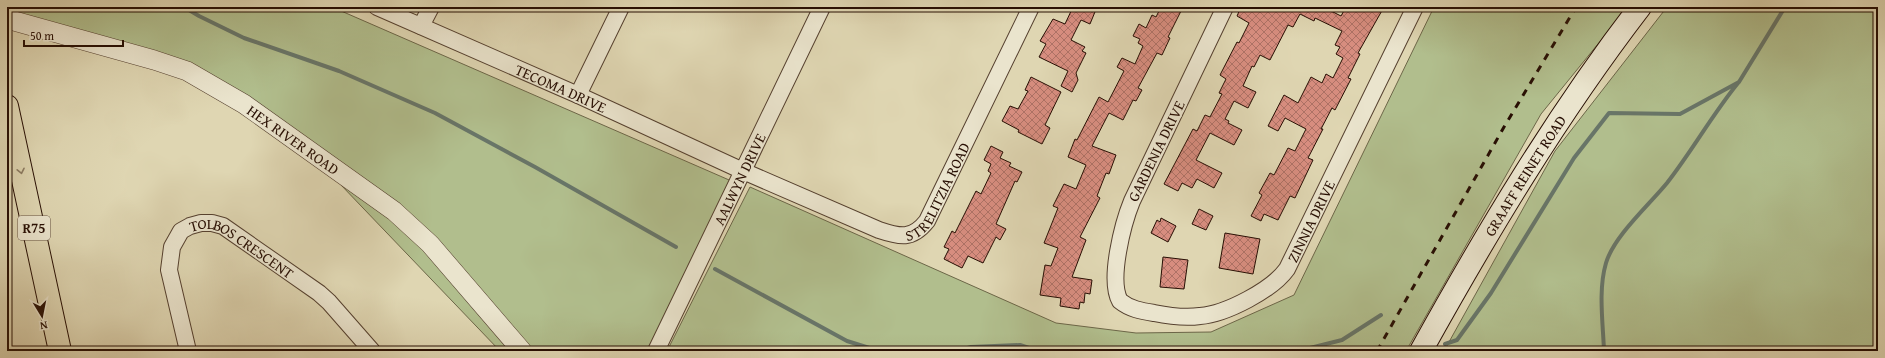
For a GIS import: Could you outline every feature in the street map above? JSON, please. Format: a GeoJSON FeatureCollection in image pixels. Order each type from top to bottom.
{"type":"FeatureCollection","features":[{"type":"Feature","properties":{"kind":"highway","name":"R75"},"geometry":{"type":"LineString","coordinates":[[7,106],[60,351]]}},
{"type":"Feature","properties":{"kind":"main road","name":"GRAAFF REINET ROAD"},"geometry":{"type":"LineString","coordinates":[[1421,351],[1505,206],[1561,118],[1608,49],[1640,7]]}},
{"type":"Feature","properties":{"kind":"street","name":"TECOMA DRIVE"},"geometry":{"type":"LineString","coordinates":[[377,7],[578,95],[743,171]]}},
{"type":"Feature","properties":{"kind":"street"},"geometry":{"type":"LineString","coordinates":[[421,26],[431,7]]}},
{"type":"Feature","properties":{"kind":"street"},"geometry":{"type":"LineString","coordinates":[[578,95],[621,7]]}},
{"type":"Feature","properties":{"kind":"street","name":"AALWYN DRIVE"},"geometry":{"type":"LineString","coordinates":[[656,351],[822,7]]}},
{"type":"Feature","properties":{"kind":"street","name":"STRELITZIA ROAD"},"geometry":{"type":"LineString","coordinates":[[743,171],[879,230],[902,236],[915,232],[927,221],[1031,7]]}},
{"type":"Feature","properties":{"kind":"street","name":"GARDENIA DRIVE"},"geometry":{"type":"LineString","coordinates":[[1120,301],[1117,296],[1116,281],[1119,246],[1125,217],[1225,7]]}},
{"type":"Feature","properties":{"kind":"street","name":"ZINNIA DRIVE"},"geometry":{"type":"LineString","coordinates":[[1120,301],[1137,310],[1161,314],[1201,316],[1215,313],[1237,304],[1266,290],[1280,278],[1291,262],[1415,7]]}},
{"type":"Feature","properties":{"kind":"street","name":"HEX RIVER ROAD"},"geometry":{"type":"LineString","coordinates":[[7,19],[161,62],[187,71],[244,104],[394,211],[430,244],[522,351]]}},
{"type":"Feature","properties":{"kind":"street","name":"TOLBOS CRESCENT"},"geometry":{"type":"LineString","coordinates":[[188,351],[169,270],[170,257],[175,239],[181,231],[190,226],[201,223],[223,226],[319,293],[329,302],[372,351]]}},
{"type":"Feature","properties":{"kind":"green space"},"geometry":{"type":"Polygon","coordinates":[[[7,7],[332,7],[736,183],[649,351],[500,351],[272,113],[7,9],[7,7]]]}},
{"type":"Feature","properties":{"kind":"green space"},"geometry":{"type":"Polygon","coordinates":[[[1434,7],[1628,7],[1541,114],[1406,351],[667,351],[750,187],[1056,323],[1136,333],[1211,332],[1294,295],[1434,7]]]}},
{"type":"Feature","properties":{"kind":"green space"},"geometry":{"type":"Polygon","coordinates":[[[1667,7],[1878,7],[1878,351],[1444,351],[1555,151],[1667,7]]]}},
{"type":"Feature","properties":{"kind":"building"},"geometry":{"type":"Polygon","coordinates":[[[1073,7],[1097,7],[1090,24],[1081,20],[1071,40],[1085,47],[1082,51],[1086,53],[1076,73],[1078,80],[1072,92],[1061,86],[1068,71],[1039,57],[1046,44],[1040,41],[1053,19],[1065,24],[1073,7]]]}},
{"type":"Feature","properties":{"kind":"building"},"geometry":{"type":"Polygon","coordinates":[[[1161,7],[1183,7],[1168,37],[1170,38],[1162,55],[1157,53],[1138,88],[1142,90],[1136,101],[1133,100],[1123,120],[1109,113],[1092,146],[1116,155],[1109,174],[1106,173],[1097,196],[1100,198],[1080,237],[1086,240],[1072,277],[1092,280],[1090,294],[1085,293],[1084,303],[1080,302],[1079,309],[1060,306],[1061,298],[1040,295],[1045,265],[1051,266],[1058,248],[1044,243],[1058,208],[1053,206],[1064,184],[1076,189],[1086,165],[1068,157],[1075,139],[1077,140],[1099,97],[1108,102],[1124,71],[1117,67],[1122,58],[1135,64],[1143,46],[1138,43],[1140,39],[1133,36],[1139,24],[1146,28],[1152,15],[1156,17],[1161,7]]]}},
{"type":"Feature","properties":{"kind":"building"},"geometry":{"type":"Polygon","coordinates":[[[1241,7],[1323,7],[1341,16],[1346,7],[1384,7],[1358,53],[1360,54],[1348,78],[1351,79],[1335,110],[1332,108],[1321,129],[1323,129],[1308,158],[1313,160],[1295,198],[1290,196],[1278,220],[1264,214],[1261,221],[1251,216],[1262,195],[1259,193],[1270,173],[1274,175],[1288,148],[1295,151],[1306,129],[1285,118],[1278,131],[1268,126],[1284,95],[1298,103],[1311,77],[1322,83],[1326,74],[1333,78],[1343,58],[1336,54],[1340,47],[1335,45],[1342,31],[1315,18],[1314,21],[1300,14],[1293,27],[1288,25],[1270,60],[1260,55],[1254,67],[1252,66],[1243,86],[1256,92],[1248,108],[1234,101],[1225,119],[1229,121],[1228,123],[1242,130],[1234,145],[1210,133],[1196,160],[1222,173],[1214,188],[1197,179],[1192,188],[1182,183],[1178,191],[1164,184],[1193,129],[1197,131],[1205,115],[1210,117],[1222,94],[1219,93],[1226,79],[1220,75],[1237,42],[1239,43],[1249,23],[1237,16],[1241,7]]]}},
{"type":"Feature","properties":{"kind":"building"},"geometry":{"type":"Polygon","coordinates":[[[1031,77],[1061,92],[1045,125],[1050,128],[1042,144],[1018,132],[1019,130],[1002,121],[1010,106],[1018,109],[1028,91],[1025,90],[1031,77]]]}},
{"type":"Feature","properties":{"kind":"building"},"geometry":{"type":"Polygon","coordinates":[[[991,146],[1003,152],[1000,158],[1011,163],[1009,166],[1022,172],[1017,182],[1015,181],[996,224],[1006,229],[1000,240],[996,237],[983,263],[968,256],[962,268],[944,259],[949,249],[944,247],[952,231],[955,233],[976,191],[981,194],[991,173],[988,171],[991,164],[984,160],[991,146]]]}},
{"type":"Feature","properties":{"kind":"building"},"geometry":{"type":"Polygon","coordinates":[[[1199,209],[1213,216],[1206,230],[1192,224],[1199,209]]]}},
{"type":"Feature","properties":{"kind":"building"},"geometry":{"type":"Polygon","coordinates":[[[1161,218],[1176,226],[1168,242],[1151,233],[1157,220],[1160,222],[1161,218]]]}},
{"type":"Feature","properties":{"kind":"building"},"geometry":{"type":"Polygon","coordinates":[[[1225,233],[1260,239],[1253,274],[1219,268],[1225,233]]]}},
{"type":"Feature","properties":{"kind":"building"},"geometry":{"type":"Polygon","coordinates":[[[1163,257],[1188,260],[1184,289],[1160,287],[1163,257]]]}},
{"type":"Feature","properties":{"kind":"waterway"},"geometry":{"type":"LineString","coordinates":[[184,7],[244,38],[339,71],[435,113],[535,167],[676,247]]}},
{"type":"Feature","properties":{"kind":"waterway"},"geometry":{"type":"LineString","coordinates":[[1445,344],[1457,340],[1491,293],[1574,158],[1609,113],[1680,114],[1739,82],[1785,7]]}},
{"type":"Feature","properties":{"kind":"waterway"},"geometry":{"type":"LineString","coordinates":[[1604,351],[1602,284],[1606,263],[1610,253],[1624,232],[1667,183],[1738,83]]}},
{"type":"Feature","properties":{"kind":"waterway"},"geometry":{"type":"LineString","coordinates":[[715,269],[847,341],[879,351]]}},
{"type":"Feature","properties":{"kind":"waterway"},"geometry":{"type":"LineString","coordinates":[[1298,351],[1342,340],[1381,315]]}},
{"type":"Feature","properties":{"kind":"waterway"},"geometry":{"type":"LineString","coordinates":[[957,351],[971,347],[1020,345],[1038,351]]}},
{"type":"Feature","properties":{"kind":"railway"},"geometry":{"type":"LineString","coordinates":[[1377,351],[1504,127],[1576,7]]}}]}
